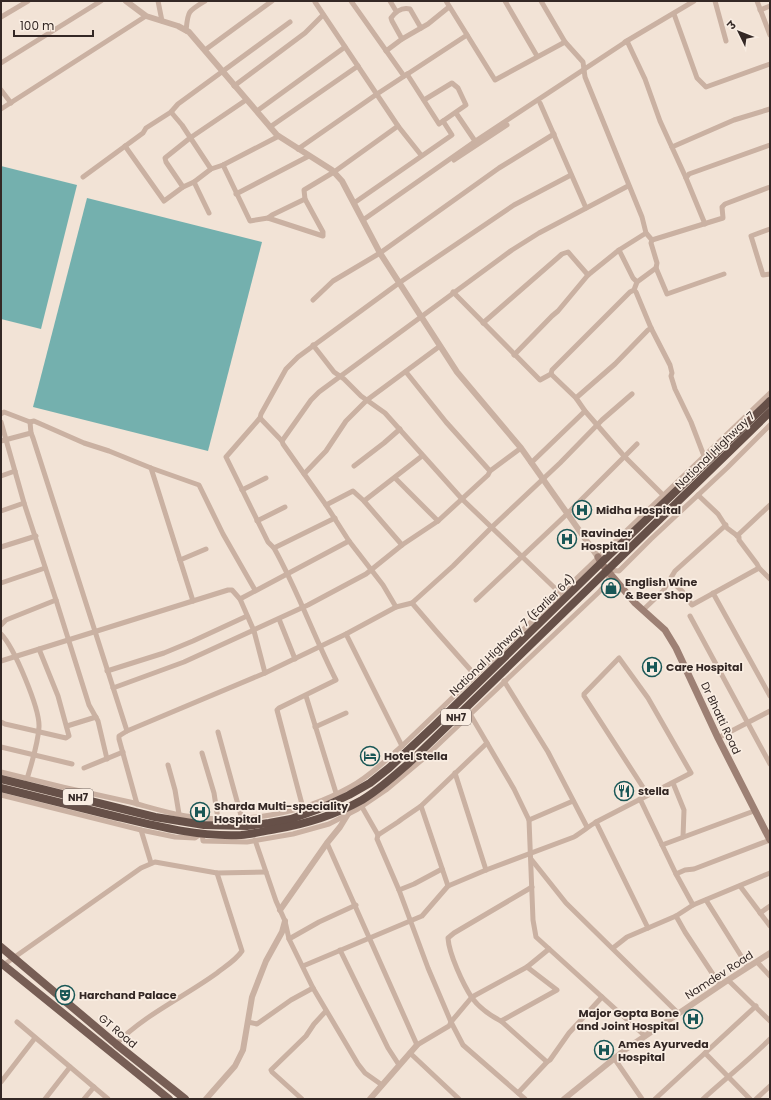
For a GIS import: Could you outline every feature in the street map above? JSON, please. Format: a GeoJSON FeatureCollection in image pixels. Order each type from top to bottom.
{"type":"FeatureCollection","features":[{"type":"Feature","properties":{"kind":"highway","name":"National Highway 7 (Earlier 64)"},"geometry":{"type":"LineString","coordinates":[[1,779],[155,817],[204,825],[247,826],[269,824],[291,819],[319,809],[359,789],[389,768],[520,643],[599,560],[770,401]]}},
{"type":"Feature","properties":{"kind":"highway","name":"National Highway 7"},"geometry":{"type":"LineString","coordinates":[[1,788],[182,831],[240,835],[304,824],[331,814],[362,799],[391,779],[409,763],[770,412]]}},
{"type":"Feature","properties":{"kind":"main road","name":"Dr Bhatti Road"},"geometry":{"type":"LineString","coordinates":[[599,560],[635,602],[665,630],[676,648],[718,738],[770,840]]}},
{"type":"Feature","properties":{"kind":"main road","name":"GT Road"},"geometry":{"type":"LineString","coordinates":[[1,947],[116,1044],[185,1099]]}},
{"type":"Feature","properties":{"kind":"main road","name":"GT Road"},"geometry":{"type":"LineString","coordinates":[[2,965],[169,1099]]}},
{"type":"Feature","properties":{"kind":"street"},"geometry":{"type":"LineString","coordinates":[[1,18],[28,1]]}},
{"type":"Feature","properties":{"kind":"street"},"geometry":{"type":"LineString","coordinates":[[1,63],[101,1]]}},
{"type":"Feature","properties":{"kind":"street"},"geometry":{"type":"LineString","coordinates":[[1,772],[179,814],[218,819],[242,819],[279,814],[303,808],[350,787],[376,769],[402,746],[560,594],[599,560],[521,448],[457,372],[380,253],[342,181],[334,172],[279,136],[246,100],[189,32],[146,16],[126,1]]}},
{"type":"Feature","properties":{"kind":"street"},"geometry":{"type":"LineString","coordinates":[[158,1],[162,21]]}},
{"type":"Feature","properties":{"kind":"street"},"geometry":{"type":"LineString","coordinates":[[186,31],[188,13],[205,1]]}},
{"type":"Feature","properties":{"kind":"street"},"geometry":{"type":"LineString","coordinates":[[205,50],[272,1]]}},
{"type":"Feature","properties":{"kind":"street"},"geometry":{"type":"LineString","coordinates":[[316,1],[314,2],[398,126],[421,156]]}},
{"type":"Feature","properties":{"kind":"street"},"geometry":{"type":"LineString","coordinates":[[351,1],[386,51],[424,100],[439,124],[466,105],[458,88],[452,83],[424,100]]}},
{"type":"Feature","properties":{"kind":"street"},"geometry":{"type":"LineString","coordinates":[[390,1],[396,11]]}},
{"type":"Feature","properties":{"kind":"street"},"geometry":{"type":"LineString","coordinates":[[446,1],[495,80],[565,42]]}},
{"type":"Feature","properties":{"kind":"street"},"geometry":{"type":"LineString","coordinates":[[505,1],[537,56]]}},
{"type":"Feature","properties":{"kind":"street"},"geometry":{"type":"LineString","coordinates":[[541,1],[553,19],[565,42],[583,62],[586,77],[628,186],[642,217],[646,233],[652,240],[651,243],[657,263],[656,268],[667,294],[724,274]]}},
{"type":"Feature","properties":{"kind":"street"},"geometry":{"type":"LineString","coordinates":[[476,143],[540,103],[628,41],[694,1]]}},
{"type":"Feature","properties":{"kind":"street"},"geometry":{"type":"LineString","coordinates":[[715,1],[726,41]]}},
{"type":"Feature","properties":{"kind":"street"},"geometry":{"type":"LineString","coordinates":[[757,1],[770,35]]}},
{"type":"Feature","properties":{"kind":"street"},"geometry":{"type":"LineString","coordinates":[[760,10],[770,6]]}},
{"type":"Feature","properties":{"kind":"street"},"geometry":{"type":"LineString","coordinates":[[386,51],[402,39],[428,24],[450,7]]}},
{"type":"Feature","properties":{"kind":"street"},"geometry":{"type":"LineString","coordinates":[[402,39],[391,18],[396,11],[406,8],[410,9],[421,28]]}},
{"type":"Feature","properties":{"kind":"street"},"geometry":{"type":"LineString","coordinates":[[674,14],[697,78],[706,87],[770,64]]}},
{"type":"Feature","properties":{"kind":"street"},"geometry":{"type":"LineString","coordinates":[[234,86],[305,33],[323,15]]}},
{"type":"Feature","properties":{"kind":"street"},"geometry":{"type":"LineString","coordinates":[[1,109],[146,16]]}},
{"type":"Feature","properties":{"kind":"street"},"geometry":{"type":"LineString","coordinates":[[83,177],[143,133],[146,128],[171,112],[178,104],[290,22]]}},
{"type":"Feature","properties":{"kind":"street"},"geometry":{"type":"LineString","coordinates":[[298,149],[405,75],[467,35]]}},
{"type":"Feature","properties":{"kind":"street"},"geometry":{"type":"LineString","coordinates":[[628,41],[645,79],[660,122],[686,178],[704,224]]}},
{"type":"Feature","properties":{"kind":"street"},"geometry":{"type":"LineString","coordinates":[[257,111],[345,47]]}},
{"type":"Feature","properties":{"kind":"street"},"geometry":{"type":"LineString","coordinates":[[270,127],[358,66]]}},
{"type":"Feature","properties":{"kind":"street"},"geometry":{"type":"LineString","coordinates":[[363,220],[585,71]]}},
{"type":"Feature","properties":{"kind":"street"},"geometry":{"type":"LineString","coordinates":[[1,90],[11,103]]}},
{"type":"Feature","properties":{"kind":"street"},"geometry":{"type":"LineString","coordinates":[[183,187],[166,162],[165,158],[190,138],[246,100]]}},
{"type":"Feature","properties":{"kind":"street"},"geometry":{"type":"LineString","coordinates":[[540,103],[586,208]]}},
{"type":"Feature","properties":{"kind":"street"},"geometry":{"type":"LineString","coordinates":[[672,147],[734,120],[770,110]]}},
{"type":"Feature","properties":{"kind":"street"},"geometry":{"type":"LineString","coordinates":[[171,112],[182,125],[211,169]]}},
{"type":"Feature","properties":{"kind":"street"},"geometry":{"type":"LineString","coordinates":[[456,113],[476,143]]}},
{"type":"Feature","properties":{"kind":"street"},"geometry":{"type":"LineString","coordinates":[[354,203],[452,135],[442,121]]}},
{"type":"Feature","properties":{"kind":"street"},"geometry":{"type":"LineString","coordinates":[[223,165],[250,220],[268,218],[323,236],[323,232],[306,199],[304,190],[334,172],[398,126]]}},
{"type":"Feature","properties":{"kind":"street"},"geometry":{"type":"LineString","coordinates":[[313,300],[333,281],[380,253],[499,168],[554,134]]}},
{"type":"Feature","properties":{"kind":"street"},"geometry":{"type":"LineString","coordinates":[[125,146],[163,201],[183,187],[194,182],[211,169],[223,165],[279,136]]}},
{"type":"Feature","properties":{"kind":"street"},"geometry":{"type":"LineString","coordinates":[[686,178],[689,174],[770,145]]}},
{"type":"Feature","properties":{"kind":"street"},"geometry":{"type":"LineString","coordinates":[[236,194],[309,156]]}},
{"type":"Feature","properties":{"kind":"street"},"geometry":{"type":"LineString","coordinates":[[303,808],[277,710],[278,708],[306,696],[336,680],[319,647],[304,607],[288,573],[274,548],[268,542],[226,457],[260,418],[286,369],[298,357],[400,283],[514,206],[571,175]]}},
{"type":"Feature","properties":{"kind":"street"},"geometry":{"type":"LineString","coordinates":[[194,182],[209,213]]}},
{"type":"Feature","properties":{"kind":"street"},"geometry":{"type":"LineString","coordinates":[[282,441],[311,400],[319,392],[453,292],[512,250],[539,233],[628,186]]}},
{"type":"Feature","properties":{"kind":"street"},"geometry":{"type":"LineString","coordinates":[[652,240],[723,218],[722,207],[725,204],[770,187]]}},
{"type":"Feature","properties":{"kind":"street"},"geometry":{"type":"LineString","coordinates":[[268,218],[306,199]]}},
{"type":"Feature","properties":{"kind":"street"},"geometry":{"type":"LineString","coordinates":[[770,229],[751,236],[763,275],[770,274]]}},
{"type":"Feature","properties":{"kind":"street"},"geometry":{"type":"LineString","coordinates":[[514,355],[558,311],[588,275],[619,250],[646,233]]}},
{"type":"Feature","properties":{"kind":"street"},"geometry":{"type":"LineString","coordinates":[[619,250],[633,278],[637,282]]}},
{"type":"Feature","properties":{"kind":"street"},"geometry":{"type":"LineString","coordinates":[[483,323],[562,254],[568,252],[588,275]]}},
{"type":"Feature","properties":{"kind":"street"},"geometry":{"type":"LineString","coordinates":[[453,292],[540,380],[551,374],[552,370],[630,292],[634,290],[637,282],[656,268]]}},
{"type":"Feature","properties":{"kind":"street"},"geometry":{"type":"LineString","coordinates":[[634,290],[670,365],[672,373],[671,376],[675,389],[691,422],[704,456]]}},
{"type":"Feature","properties":{"kind":"street"},"geometry":{"type":"LineString","coordinates":[[576,398],[615,364],[648,330],[652,328]]}},
{"type":"Feature","properties":{"kind":"street"},"geometry":{"type":"LineString","coordinates":[[313,345],[334,372],[344,379],[353,389],[385,413],[462,499],[560,594]]}},
{"type":"Feature","properties":{"kind":"street"},"geometry":{"type":"LineString","coordinates":[[304,474],[326,450],[346,421],[367,400],[440,346]]}},
{"type":"Feature","properties":{"kind":"street"},"geometry":{"type":"LineString","coordinates":[[406,372],[446,422],[490,471]]}},
{"type":"Feature","properties":{"kind":"street"},"geometry":{"type":"LineString","coordinates":[[551,374],[576,398],[585,411],[624,456],[665,497],[704,456],[770,393]]}},
{"type":"Feature","properties":{"kind":"street"},"geometry":{"type":"LineString","coordinates":[[137,804],[119,736],[265,673],[346,634],[396,607],[412,603],[453,566],[598,425],[632,394]]}},
{"type":"Feature","properties":{"kind":"street"},"geometry":{"type":"LineString","coordinates":[[531,463],[585,411]]}},
{"type":"Feature","properties":{"kind":"street"},"geometry":{"type":"LineString","coordinates":[[1,414],[4,412],[30,422],[34,422],[84,444],[109,451],[198,485],[223,534],[255,590]]}},
{"type":"Feature","properties":{"kind":"street"},"geometry":{"type":"LineString","coordinates":[[260,418],[282,441],[349,540],[383,585],[396,607]]}},
{"type":"Feature","properties":{"kind":"street"},"geometry":{"type":"LineString","coordinates":[[1,422],[3,441],[15,471],[89,705],[98,721],[107,759]]}},
{"type":"Feature","properties":{"kind":"street"},"geometry":{"type":"LineString","coordinates":[[30,422],[30,433],[33,438],[127,732]]}},
{"type":"Feature","properties":{"kind":"street"},"geometry":{"type":"LineString","coordinates":[[1,795],[140,830],[175,837],[195,838],[202,833],[203,841],[247,842],[293,834],[329,824],[362,807],[386,790],[423,759],[599,592],[609,580],[607,570],[619,571],[770,425]]}},
{"type":"Feature","properties":{"kind":"street"},"geometry":{"type":"LineString","coordinates":[[354,466],[384,444],[400,429]]}},
{"type":"Feature","properties":{"kind":"street"},"geometry":{"type":"LineString","coordinates":[[3,441],[30,433]]}},
{"type":"Feature","properties":{"kind":"street"},"geometry":{"type":"LineString","coordinates":[[476,600],[567,514],[637,444]]}},
{"type":"Feature","properties":{"kind":"street"},"geometry":{"type":"LineString","coordinates":[[113,688],[184,662],[254,631],[304,607],[366,574],[402,545],[438,521],[488,475],[490,471],[521,448]]}},
{"type":"Feature","properties":{"kind":"street"},"geometry":{"type":"LineString","coordinates":[[364,501],[422,456]]}},
{"type":"Feature","properties":{"kind":"street"},"geometry":{"type":"LineString","coordinates":[[151,468],[193,601]]}},
{"type":"Feature","properties":{"kind":"street"},"geometry":{"type":"LineString","coordinates":[[1,476],[15,471]]}},
{"type":"Feature","properties":{"kind":"street"},"geometry":{"type":"LineString","coordinates":[[242,490],[266,478]]}},
{"type":"Feature","properties":{"kind":"street"},"geometry":{"type":"LineString","coordinates":[[395,478],[438,521]]}},
{"type":"Feature","properties":{"kind":"street"},"geometry":{"type":"LineString","coordinates":[[326,505],[353,492],[364,501],[402,545]]}},
{"type":"Feature","properties":{"kind":"street"},"geometry":{"type":"LineString","coordinates":[[698,495],[718,514],[737,536],[758,564],[759,568],[770,579]]}},
{"type":"Feature","properties":{"kind":"street"},"geometry":{"type":"LineString","coordinates":[[1,511],[24,503]]}},
{"type":"Feature","properties":{"kind":"street"},"geometry":{"type":"LineString","coordinates":[[737,536],[770,505]]}},
{"type":"Feature","properties":{"kind":"street"},"geometry":{"type":"LineString","coordinates":[[257,521],[285,507]]}},
{"type":"Feature","properties":{"kind":"street"},"geometry":{"type":"LineString","coordinates":[[274,548],[335,518]]}},
{"type":"Feature","properties":{"kind":"street"},"geometry":{"type":"LineString","coordinates":[[643,610],[663,591],[676,571],[726,525]]}},
{"type":"Feature","properties":{"kind":"street"},"geometry":{"type":"LineString","coordinates":[[1,547],[36,536]]}},
{"type":"Feature","properties":{"kind":"street"},"geometry":{"type":"LineString","coordinates":[[240,599],[349,540]]}},
{"type":"Feature","properties":{"kind":"street"},"geometry":{"type":"LineString","coordinates":[[180,560],[206,549]]}},
{"type":"Feature","properties":{"kind":"street"},"geometry":{"type":"LineString","coordinates":[[1,583],[45,568]]}},
{"type":"Feature","properties":{"kind":"street"},"geometry":{"type":"LineString","coordinates":[[670,580],[682,591],[692,605],[759,568]]}},
{"type":"Feature","properties":{"kind":"street"},"geometry":{"type":"LineString","coordinates":[[1,661],[94,631],[232,590],[240,599],[254,631],[265,673]]}},
{"type":"Feature","properties":{"kind":"street"},"geometry":{"type":"LineString","coordinates":[[714,593],[770,696]]}},
{"type":"Feature","properties":{"kind":"street"},"geometry":{"type":"LineString","coordinates":[[1,625],[6,620],[56,600]]}},
{"type":"Feature","properties":{"kind":"street"},"geometry":{"type":"LineString","coordinates":[[412,603],[475,675]]}},
{"type":"Feature","properties":{"kind":"street"},"geometry":{"type":"LineString","coordinates":[[107,671],[164,653],[247,616]]}},
{"type":"Feature","properties":{"kind":"street"},"geometry":{"type":"LineString","coordinates":[[690,616],[747,724],[770,764]]}},
{"type":"Feature","properties":{"kind":"street"},"geometry":{"type":"LineString","coordinates":[[279,619],[295,659]]}},
{"type":"Feature","properties":{"kind":"street"},"geometry":{"type":"LineString","coordinates":[[1,634],[16,656],[36,710],[39,726],[34,755],[27,779]]}},
{"type":"Feature","properties":{"kind":"street"},"geometry":{"type":"LineString","coordinates":[[346,634],[402,746]]}},
{"type":"Feature","properties":{"kind":"street"},"geometry":{"type":"LineString","coordinates":[[1,722],[66,738],[69,736],[58,696],[39,650]]}},
{"type":"Feature","properties":{"kind":"street"},"geometry":{"type":"LineString","coordinates":[[303,966],[424,915],[448,886],[574,837],[596,822],[691,773],[648,698],[619,658],[584,694],[584,696],[648,795]]}},
{"type":"Feature","properties":{"kind":"street"},"geometry":{"type":"LineString","coordinates":[[504,681],[548,752],[587,828]]}},
{"type":"Feature","properties":{"kind":"street"},"geometry":{"type":"LineString","coordinates":[[306,696],[336,793]]}},
{"type":"Feature","properties":{"kind":"street"},"geometry":{"type":"LineString","coordinates":[[718,738],[770,711]]}},
{"type":"Feature","properties":{"kind":"street"},"geometry":{"type":"LineString","coordinates":[[315,727],[346,713]]}},
{"type":"Feature","properties":{"kind":"street"},"geometry":{"type":"LineString","coordinates":[[470,714],[514,789],[529,820],[533,920],[536,937],[645,1036]]}},
{"type":"Feature","properties":{"kind":"street"},"geometry":{"type":"LineString","coordinates":[[67,726],[96,717]]}},
{"type":"Feature","properties":{"kind":"street"},"geometry":{"type":"LineString","coordinates":[[218,732],[242,819]]}},
{"type":"Feature","properties":{"kind":"street"},"geometry":{"type":"LineString","coordinates":[[378,835],[421,806],[487,743]]}},
{"type":"Feature","properties":{"kind":"street"},"geometry":{"type":"LineString","coordinates":[[1,747],[72,764]]}},
{"type":"Feature","properties":{"kind":"street"},"geometry":{"type":"LineString","coordinates":[[84,768],[123,752]]}},
{"type":"Feature","properties":{"kind":"street"},"geometry":{"type":"LineString","coordinates":[[202,753],[214,793],[218,819]]}},
{"type":"Feature","properties":{"kind":"street"},"geometry":{"type":"LineString","coordinates":[[168,765],[175,790],[179,814]]}},
{"type":"Feature","properties":{"kind":"street"},"geometry":{"type":"LineString","coordinates":[[455,773],[486,870]]}},
{"type":"Feature","properties":{"kind":"street"},"geometry":{"type":"LineString","coordinates":[[673,783],[684,810],[683,837]]}},
{"type":"Feature","properties":{"kind":"street"},"geometry":{"type":"LineString","coordinates":[[640,799],[676,874],[693,905]]}},
{"type":"Feature","properties":{"kind":"street"},"geometry":{"type":"LineString","coordinates":[[529,820],[573,801]]}},
{"type":"Feature","properties":{"kind":"street"},"geometry":{"type":"LineString","coordinates":[[421,806],[448,886]]}},
{"type":"Feature","properties":{"kind":"street"},"geometry":{"type":"LineString","coordinates":[[362,807],[378,835],[377,839],[399,890],[451,1022],[463,1045],[525,1099]]}},
{"type":"Feature","properties":{"kind":"street"},"geometry":{"type":"LineString","coordinates":[[662,844],[754,811]]}},
{"type":"Feature","properties":{"kind":"street"},"geometry":{"type":"LineString","coordinates":[[280,910],[348,814]]}},
{"type":"Feature","properties":{"kind":"street"},"geometry":{"type":"LineString","coordinates":[[596,822],[648,928]]}},
{"type":"Feature","properties":{"kind":"street"},"geometry":{"type":"LineString","coordinates":[[140,830],[152,863]]}},
{"type":"Feature","properties":{"kind":"street"},"geometry":{"type":"LineString","coordinates":[[255,840],[276,901],[285,921],[289,939],[313,988],[358,1064],[365,1073],[382,1085]]}},
{"type":"Feature","properties":{"kind":"street"},"geometry":{"type":"LineString","coordinates":[[676,874],[685,870],[694,869],[770,840]]}},
{"type":"Feature","properties":{"kind":"street"},"geometry":{"type":"LineString","coordinates":[[327,843],[356,905],[417,1045]]}},
{"type":"Feature","properties":{"kind":"street"},"geometry":{"type":"LineString","coordinates":[[531,859],[566,903],[678,1013]]}},
{"type":"Feature","properties":{"kind":"street"},"geometry":{"type":"LineString","coordinates":[[2,965],[141,868],[152,863],[155,862],[217,873],[266,872]]}},
{"type":"Feature","properties":{"kind":"street"},"geometry":{"type":"LineString","coordinates":[[399,890],[442,869]]}},
{"type":"Feature","properties":{"kind":"street"},"geometry":{"type":"LineString","coordinates":[[116,1044],[128,1031],[208,979],[238,957],[242,951],[217,873]]}},
{"type":"Feature","properties":{"kind":"street"},"geometry":{"type":"LineString","coordinates":[[613,948],[627,937],[676,916],[693,905],[770,873]]}},
{"type":"Feature","properties":{"kind":"street"},"geometry":{"type":"LineString","coordinates":[[740,886],[770,926]]}},
{"type":"Feature","properties":{"kind":"street"},"geometry":{"type":"LineString","coordinates":[[532,887],[448,938],[458,971],[472,997],[547,1062]]}},
{"type":"Feature","properties":{"kind":"street"},"geometry":{"type":"LineString","coordinates":[[706,900],[748,967]]}},
{"type":"Feature","properties":{"kind":"street"},"geometry":{"type":"LineString","coordinates":[[289,939],[318,922],[356,905]]}},
{"type":"Feature","properties":{"kind":"street"},"geometry":{"type":"LineString","coordinates":[[760,913],[770,906]]}},
{"type":"Feature","properties":{"kind":"street"},"geometry":{"type":"LineString","coordinates":[[676,916],[720,985]]}},
{"type":"Feature","properties":{"kind":"street"},"geometry":{"type":"LineString","coordinates":[[206,1099],[235,1066],[243,1050],[252,997],[266,961],[282,932],[285,921]]}},
{"type":"Feature","properties":{"kind":"street"},"geometry":{"type":"LineString","coordinates":[[370,1099],[417,1045],[449,1026],[472,997],[527,967],[549,949]]}},
{"type":"Feature","properties":{"kind":"street"},"geometry":{"type":"LineString","coordinates":[[340,950],[388,1048],[399,1066]]}},
{"type":"Feature","properties":{"kind":"street","name":"Namdev Road"},"geometry":{"type":"LineString","coordinates":[[564,1099],[614,1058],[645,1036],[770,953]]}},
{"type":"Feature","properties":{"kind":"street"},"geometry":{"type":"LineString","coordinates":[[757,962],[770,976]]}},
{"type":"Feature","properties":{"kind":"street"},"geometry":{"type":"LineString","coordinates":[[501,1021],[557,990],[527,967]]}},
{"type":"Feature","properties":{"kind":"street"},"geometry":{"type":"LineString","coordinates":[[728,980],[770,1021]]}},
{"type":"Feature","properties":{"kind":"street"},"geometry":{"type":"LineString","coordinates":[[248,1022],[256,1024],[291,1000],[313,988]]}},
{"type":"Feature","properties":{"kind":"street"},"geometry":{"type":"LineString","coordinates":[[518,1093],[550,1060],[569,1033],[602,997]]}},
{"type":"Feature","properties":{"kind":"street"},"geometry":{"type":"LineString","coordinates":[[655,1099],[756,1006]]}},
{"type":"Feature","properties":{"kind":"street"},"geometry":{"type":"LineString","coordinates":[[302,1099],[271,1070],[306,1036],[314,1024],[326,1011]]}},
{"type":"Feature","properties":{"kind":"street"},"geometry":{"type":"LineString","coordinates":[[17,1022],[108,1099]]}},
{"type":"Feature","properties":{"kind":"street"},"geometry":{"type":"LineString","coordinates":[[2,1079],[35,1038]]}},
{"type":"Feature","properties":{"kind":"street"},"geometry":{"type":"LineString","coordinates":[[703,1099],[727,1076],[753,1056],[770,1039]]}},
{"type":"Feature","properties":{"kind":"street"},"geometry":{"type":"LineString","coordinates":[[410,1053],[459,1099]]}},
{"type":"Feature","properties":{"kind":"street"},"geometry":{"type":"LineString","coordinates":[[705,1053],[750,1099]]}},
{"type":"Feature","properties":{"kind":"street"},"geometry":{"type":"LineString","coordinates":[[614,1058],[642,1099]]}},
{"type":"Feature","properties":{"kind":"street"},"geometry":{"type":"LineString","coordinates":[[45,1099],[70,1067]]}},
{"type":"Feature","properties":{"kind":"street"},"geometry":{"type":"LineString","coordinates":[[756,1099],[770,1086]]}},
{"type":"Feature","properties":{"kind":"street"},"geometry":{"type":"LineString","coordinates":[[84,1099],[94,1087]]}},
{"type":"Feature","properties":{"kind":"water"},"geometry":{"type":"Polygon","coordinates":[[[1,166],[77,185],[41,329],[1,319],[1,166]]]}},
{"type":"Feature","properties":{"kind":"water"},"geometry":{"type":"Polygon","coordinates":[[[87,198],[262,242],[208,451],[33,407],[87,198]]]}},
{"type":"Feature","properties":{"kind":"place","name":"Midha Hospital"},"geometry":{"type":"Point","coordinates":[582,510]}},
{"type":"Feature","properties":{"kind":"place","name":"Ravinder Hospital"},"geometry":{"type":"Point","coordinates":[567,539]}},
{"type":"Feature","properties":{"kind":"place","name":"English Wine & Beer Shop"},"geometry":{"type":"Point","coordinates":[611,588]}},
{"type":"Feature","properties":{"kind":"place","name":"Care Hospital"},"geometry":{"type":"Point","coordinates":[652,667]}},
{"type":"Feature","properties":{"kind":"place","name":"Hotel Stella"},"geometry":{"type":"Point","coordinates":[370,756]}},
{"type":"Feature","properties":{"kind":"place","name":"stella"},"geometry":{"type":"Point","coordinates":[624,791]}},
{"type":"Feature","properties":{"kind":"place","name":"Sharda Multi-speciality Hospital"},"geometry":{"type":"Point","coordinates":[200,812]}},
{"type":"Feature","properties":{"kind":"place","name":"Harchand Palace"},"geometry":{"type":"Point","coordinates":[65,995]}},
{"type":"Feature","properties":{"kind":"place","name":"Major Gopta Bone and Joint Hospital"},"geometry":{"type":"Point","coordinates":[693,1019]}},
{"type":"Feature","properties":{"kind":"place","name":"Ames Ayurveda Hospital"},"geometry":{"type":"Point","coordinates":[604,1050]}}]}
